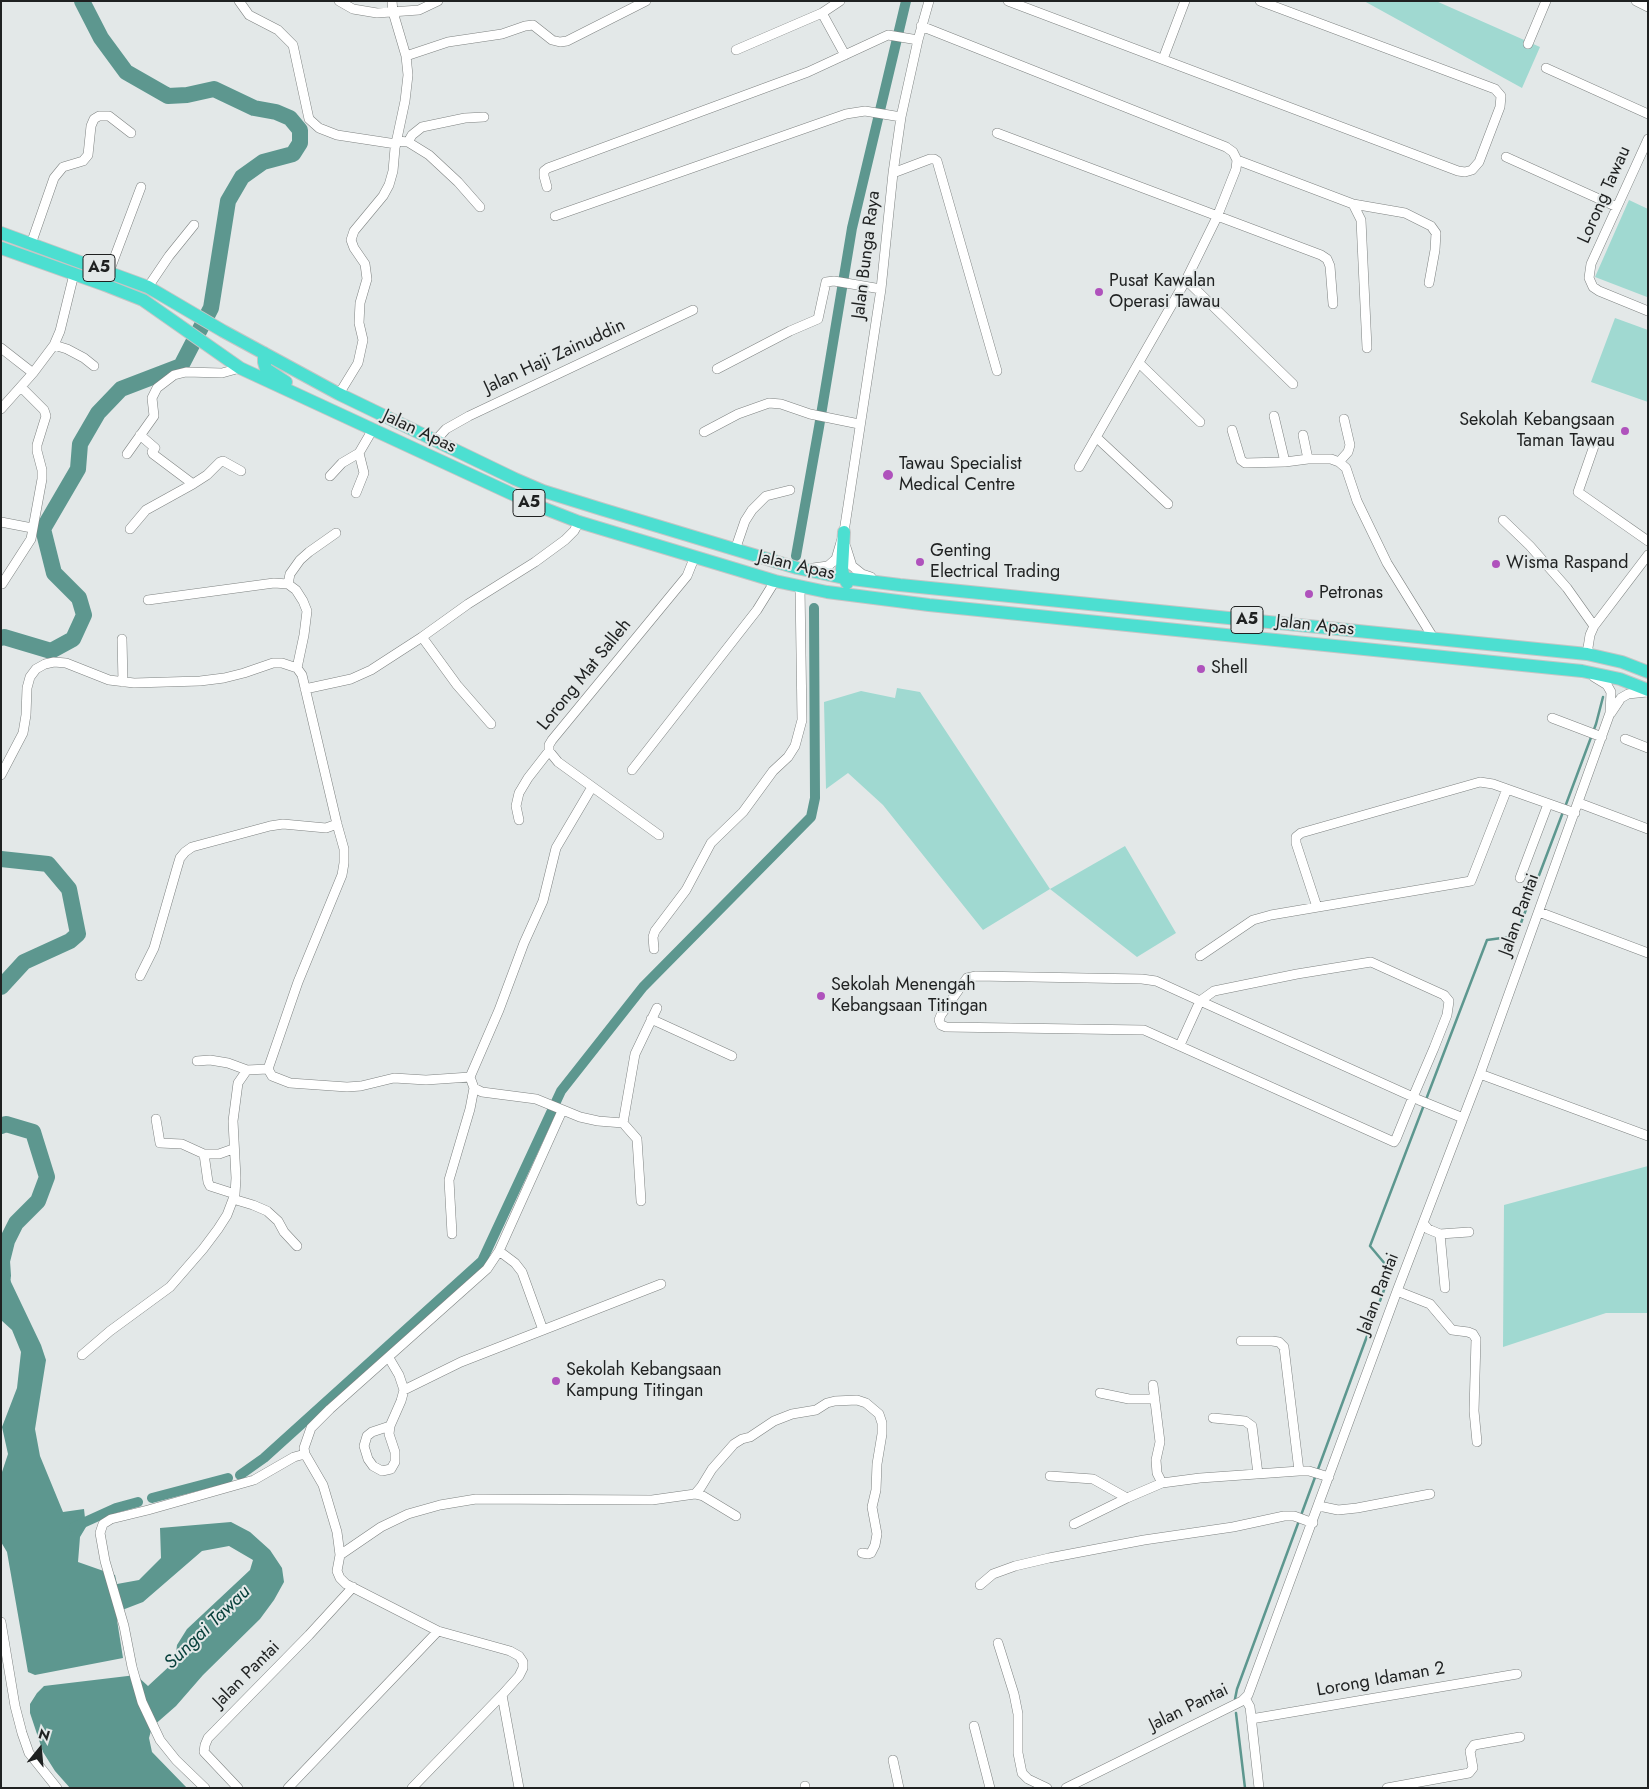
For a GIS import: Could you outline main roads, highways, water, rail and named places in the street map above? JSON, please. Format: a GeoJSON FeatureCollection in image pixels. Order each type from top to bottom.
{"type":"FeatureCollection","features":[{"type":"Feature","properties":{"kind":"highway","name":"Jalan Apas"},"geometry":{"type":"LineString","coordinates":[[1,233],[148,287],[223,331],[339,394],[536,488],[601,510],[797,568],[844,578],[900,585],[1587,654],[1622,662],[1648,672]]}},
{"type":"Feature","properties":{"kind":"highway","name":"Jalan Apas"},"geometry":{"type":"LineString","coordinates":[[1,248],[143,300],[240,368],[505,492],[578,522],[775,581],[867,598],[1582,671],[1620,679],[1648,691]]}},
{"type":"Feature","properties":{"kind":"highway"},"geometry":{"type":"LineString","coordinates":[[46,249],[69,264],[74,274]]}},
{"type":"Feature","properties":{"kind":"highway"},"geometry":{"type":"LineString","coordinates":[[264,353],[266,369],[296,390],[298,394]]}},
{"type":"Feature","properties":{"kind":"highway"},"geometry":{"type":"LineString","coordinates":[[601,510],[603,515],[643,528],[647,534],[641,540]]}},
{"type":"Feature","properties":{"kind":"highway"},"geometry":{"type":"LineString","coordinates":[[844,532],[842,569],[844,578],[850,587],[867,598]]}},
{"type":"Feature","properties":{"kind":"water"},"geometry":{"type":"Polygon","coordinates":[[[10,1253],[8,1267],[11,1282],[41,1345],[46,1360],[35,1429],[40,1456],[63,1512],[84,1509],[86,1527],[80,1537],[78,1562],[115,1575],[117,1584],[139,1580],[161,1558],[160,1528],[231,1522],[250,1532],[270,1550],[282,1568],[284,1582],[260,1619],[203,1675],[176,1706],[152,1727],[149,1738],[152,1752],[187,1788],[70,1788],[55,1771],[43,1752],[30,1713],[30,1704],[44,1686],[136,1675],[148,1686],[175,1661],[177,1645],[187,1629],[250,1570],[253,1560],[229,1546],[202,1551],[143,1602],[117,1612],[123,1658],[35,1675],[28,1672],[7,1552],[1,1542],[1,1475],[8,1454],[2,1427],[17,1388],[21,1352],[12,1330],[1,1320],[1,1255],[10,1253]]]}},
{"type":"Feature","properties":{"kind":"waterway","name":"Sungai Tawau"},"geometry":{"type":"LineString","coordinates":[[1,638],[4,637],[51,651],[73,639],[84,615],[79,598],[54,573],[43,529],[78,469],[80,444],[98,413],[121,389],[181,366],[211,308],[228,201],[242,177],[263,162],[293,154],[300,143],[300,130],[290,118],[276,112],[254,108],[214,89],[187,95],[168,96],[126,72],[101,38],[82,1]]}},
{"type":"Feature","properties":{"kind":"waterway"},"geometry":{"type":"LineString","coordinates":[[796,556],[852,228],[906,1]]}},
{"type":"Feature","properties":{"kind":"waterway"},"geometry":{"type":"LineString","coordinates":[[240,1475],[264,1458],[482,1261],[561,1091],[643,987],[811,817],[815,798],[814,608]]}},
{"type":"Feature","properties":{"kind":"waterway"},"geometry":{"type":"LineString","coordinates":[[1565,807],[1596,724],[1603,697]]}},
{"type":"Feature","properties":{"kind":"waterway"},"geometry":{"type":"LineString","coordinates":[[1235,1699],[1237,1689],[1391,1271],[1370,1246],[1487,940],[1516,936],[1563,812]]}},
{"type":"Feature","properties":{"kind":"waterway","name":"Sungai Tawau"},"geometry":{"type":"LineString","coordinates":[[1,859],[48,864],[69,889],[78,934],[70,941],[24,962],[1,987]]}},
{"type":"Feature","properties":{"kind":"waterway","name":"Sungai Tawau"},"geometry":{"type":"LineString","coordinates":[[1,1126],[6,1124],[33,1132],[47,1177],[38,1201],[16,1223],[7,1241],[2,1261],[3,1276]]}},
{"type":"Feature","properties":{"kind":"waterway"},"geometry":{"type":"LineString","coordinates":[[152,1498],[228,1478]]}},
{"type":"Feature","properties":{"kind":"waterway"},"geometry":{"type":"LineString","coordinates":[[74,1527],[116,1508],[138,1502]]}},
{"type":"Feature","properties":{"kind":"waterway"},"geometry":{"type":"LineString","coordinates":[[1236,1713],[1245,1788]]}},
{"type":"Feature","properties":{"kind":"place","name":"Pusat Kawalan Operasi Tawau"},"geometry":{"type":"Point","coordinates":[1099,292]}},
{"type":"Feature","properties":{"kind":"place","name":"Sekolah Kebangsaan Taman Tawau"},"geometry":{"type":"Point","coordinates":[1625,431]}},
{"type":"Feature","properties":{"kind":"place","name":"Tawau Specialist Medical Centre"},"geometry":{"type":"Point","coordinates":[888,475]}},
{"type":"Feature","properties":{"kind":"place","name":"Genting Electrical Trading"},"geometry":{"type":"Point","coordinates":[920,562]}},
{"type":"Feature","properties":{"kind":"place","name":"Wisma Raspand"},"geometry":{"type":"Point","coordinates":[1496,564]}},
{"type":"Feature","properties":{"kind":"place","name":"Petronas"},"geometry":{"type":"Point","coordinates":[1309,594]}},
{"type":"Feature","properties":{"kind":"place","name":"Shell"},"geometry":{"type":"Point","coordinates":[1201,669]}},
{"type":"Feature","properties":{"kind":"place","name":"Sekolah Menengah Kebangsaan Titingan"},"geometry":{"type":"Point","coordinates":[821,996]}},
{"type":"Feature","properties":{"kind":"place","name":"Sekolah Kebangsaan Kampung Titingan"},"geometry":{"type":"Point","coordinates":[556,1381]}}]}
